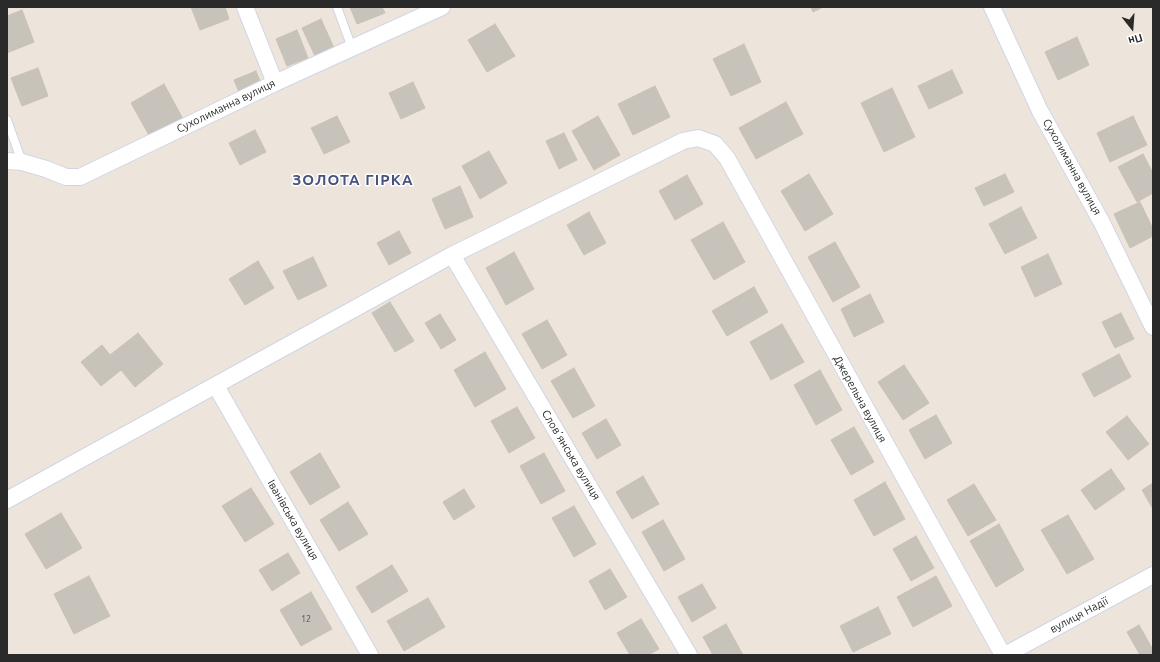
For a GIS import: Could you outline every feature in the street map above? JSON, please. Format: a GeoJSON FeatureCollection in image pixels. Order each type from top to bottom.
{"type":"FeatureCollection","features":[{"type":"Feature","properties":{"kind":"street"},"geometry":{"type":"LineString","coordinates":[[245,7],[275,83]]}},
{"type":"Feature","properties":{"kind":"street","name":"Сухолиманна вулиця"},"geometry":{"type":"LineString","coordinates":[[14,161],[46,169],[66,177],[80,177],[275,83],[442,7]]}},
{"type":"Feature","properties":{"kind":"street","name":"Сухолиманна вулиця"},"geometry":{"type":"LineString","coordinates":[[992,7],[1040,111],[1101,221],[1153,327]]}},
{"type":"Feature","properties":{"kind":"street","name":"Джерельна вулиця"},"geometry":{"type":"LineString","coordinates":[[452,254],[683,141],[698,138],[715,144],[727,158],[1004,655]]}},
{"type":"Feature","properties":{"kind":"street"},"geometry":{"type":"LineString","coordinates":[[7,500],[216,386],[452,254]]}},
{"type":"Feature","properties":{"kind":"street","name":"Словʼянська вулиця"},"geometry":{"type":"LineString","coordinates":[[452,254],[689,655]]}},
{"type":"Feature","properties":{"kind":"street","name":"Іванівська вулиця"},"geometry":{"type":"LineString","coordinates":[[216,386],[370,655]]}},
{"type":"Feature","properties":{"kind":"street","name":"вулиця Надії"},"geometry":{"type":"LineString","coordinates":[[1004,655],[1153,576]]}},
{"type":"Feature","properties":{"kind":"lane"},"geometry":{"type":"LineString","coordinates":[[337,7],[352,48]]}},
{"type":"Feature","properties":{"kind":"lane"},"geometry":{"type":"LineString","coordinates":[[7,120],[14,161]]}},
{"type":"Feature","properties":{"kind":"building"},"geometry":{"type":"Polygon","coordinates":[[[191,7],[225,7],[229,19],[200,30],[191,7]]]}},
{"type":"Feature","properties":{"kind":"building"},"geometry":{"type":"Polygon","coordinates":[[[350,7],[382,7],[385,13],[357,24],[350,7]]]}},
{"type":"Feature","properties":{"kind":"building"},"geometry":{"type":"Polygon","coordinates":[[[811,7],[823,7],[813,12],[811,7]]]}},
{"type":"Feature","properties":{"kind":"building"},"geometry":{"type":"Polygon","coordinates":[[[22,10],[34,42],[7,53],[7,16],[22,10]]]}},
{"type":"Feature","properties":{"kind":"building"},"geometry":{"type":"Polygon","coordinates":[[[321,19],[334,48],[315,56],[302,28],[321,19]]]}},
{"type":"Feature","properties":{"kind":"building"},"geometry":{"type":"Polygon","coordinates":[[[495,24],[515,56],[487,72],[468,40],[495,24]]]}},
{"type":"Feature","properties":{"kind":"building"},"geometry":{"type":"Polygon","coordinates":[[[297,30],[308,58],[287,66],[276,39],[297,30]]]}},
{"type":"Feature","properties":{"kind":"building"},"geometry":{"type":"Polygon","coordinates":[[[1077,37],[1089,65],[1058,80],[1045,52],[1077,37]]]}},
{"type":"Feature","properties":{"kind":"building"},"geometry":{"type":"Polygon","coordinates":[[[744,44],[761,82],[731,96],[713,59],[744,44]]]}},
{"type":"Feature","properties":{"kind":"building"},"geometry":{"type":"Polygon","coordinates":[[[38,68],[48,96],[22,106],[11,78],[38,68]]]}},
{"type":"Feature","properties":{"kind":"building"},"geometry":{"type":"Polygon","coordinates":[[[952,70],[963,93],[929,109],[918,86],[952,70]]]}},
{"type":"Feature","properties":{"kind":"building"},"geometry":{"type":"Polygon","coordinates":[[[256,71],[261,84],[239,92],[234,80],[256,71]]]}},
{"type":"Feature","properties":{"kind":"building"},"geometry":{"type":"Polygon","coordinates":[[[413,82],[425,108],[401,119],[389,93],[413,82]]]}},
{"type":"Feature","properties":{"kind":"building"},"geometry":{"type":"Polygon","coordinates":[[[164,84],[183,119],[150,137],[131,103],[164,84]]]}},
{"type":"Feature","properties":{"kind":"building"},"geometry":{"type":"Polygon","coordinates":[[[655,86],[670,117],[633,135],[618,104],[655,86]]]}},
{"type":"Feature","properties":{"kind":"building"},"geometry":{"type":"Polygon","coordinates":[[[892,88],[915,137],[884,152],[861,103],[892,88]]]}},
{"type":"Feature","properties":{"kind":"building"},"geometry":{"type":"Polygon","coordinates":[[[786,102],[803,134],[756,159],[739,128],[786,102]]]}},
{"type":"Feature","properties":{"kind":"building"},"geometry":{"type":"Polygon","coordinates":[[[337,116],[350,142],[324,154],[311,128],[337,116]]]}},
{"type":"Feature","properties":{"kind":"building"},"geometry":{"type":"Polygon","coordinates":[[[598,116],[620,155],[594,170],[572,131],[598,116]]]}},
{"type":"Feature","properties":{"kind":"building"},"geometry":{"type":"Polygon","coordinates":[[[1133,116],[1147,145],[1110,162],[1097,133],[1133,116]]]}},
{"type":"Feature","properties":{"kind":"building"},"geometry":{"type":"Polygon","coordinates":[[[255,130],[266,152],[240,165],[229,143],[255,130]]]}},
{"type":"Feature","properties":{"kind":"building"},"geometry":{"type":"Polygon","coordinates":[[[564,133],[577,160],[559,169],[546,141],[564,133]]]}},
{"type":"Feature","properties":{"kind":"building"},"geometry":{"type":"Polygon","coordinates":[[[489,151],[507,183],[480,199],[462,166],[489,151]]]}},
{"type":"Feature","properties":{"kind":"building"},"geometry":{"type":"Polygon","coordinates":[[[1143,154],[1153,173],[1153,193],[1137,202],[1118,167],[1143,154]]]}},
{"type":"Feature","properties":{"kind":"building"},"geometry":{"type":"Polygon","coordinates":[[[809,174],[833,214],[805,231],[781,191],[809,174]]]}},
{"type":"Feature","properties":{"kind":"building"},"geometry":{"type":"Polygon","coordinates":[[[1005,174],[1014,192],[984,206],[975,188],[1005,174]]]}},
{"type":"Feature","properties":{"kind":"building"},"geometry":{"type":"Polygon","coordinates":[[[687,175],[703,204],[675,220],[659,191],[687,175]]]}},
{"type":"Feature","properties":{"kind":"building"},"geometry":{"type":"Polygon","coordinates":[[[460,186],[473,217],[445,229],[432,199],[460,186]]]}},
{"type":"Feature","properties":{"kind":"building"},"geometry":{"type":"Polygon","coordinates":[[[1140,202],[1153,229],[1153,236],[1130,248],[1114,214],[1140,202]]]}},
{"type":"Feature","properties":{"kind":"building"},"geometry":{"type":"Polygon","coordinates":[[[1021,207],[1037,238],[1005,254],[989,224],[1021,207]]]}},
{"type":"Feature","properties":{"kind":"building"},"geometry":{"type":"Polygon","coordinates":[[[589,212],[606,243],[584,255],[567,225],[589,212]]]}},
{"type":"Feature","properties":{"kind":"building"},"geometry":{"type":"Polygon","coordinates":[[[723,222],[745,262],[714,280],[691,240],[723,222]]]}},
{"type":"Feature","properties":{"kind":"building"},"geometry":{"type":"Polygon","coordinates":[[[399,231],[411,253],[389,265],[377,243],[399,231]]]}},
{"type":"Feature","properties":{"kind":"building"},"geometry":{"type":"Polygon","coordinates":[[[835,242],[860,287],[833,302],[808,257],[835,242]]]}},
{"type":"Feature","properties":{"kind":"building"},"geometry":{"type":"Polygon","coordinates":[[[514,252],[534,289],[506,305],[486,268],[514,252]]]}},
{"type":"Feature","properties":{"kind":"building"},"geometry":{"type":"Polygon","coordinates":[[[1048,254],[1062,284],[1035,297],[1021,267],[1048,254]]]}},
{"type":"Feature","properties":{"kind":"building"},"geometry":{"type":"Polygon","coordinates":[[[313,257],[327,286],[298,300],[283,271],[313,257]]]}},
{"type":"Feature","properties":{"kind":"building"},"geometry":{"type":"Polygon","coordinates":[[[258,261],[274,288],[245,305],[229,279],[258,261]]]}},
{"type":"Feature","properties":{"kind":"building"},"geometry":{"type":"Polygon","coordinates":[[[754,287],[768,312],[727,336],[712,311],[754,287]]]}},
{"type":"Feature","properties":{"kind":"building"},"geometry":{"type":"Polygon","coordinates":[[[870,294],[884,322],[854,337],[841,309],[870,294]]]}},
{"type":"Feature","properties":{"kind":"building"},"geometry":{"type":"Polygon","coordinates":[[[390,302],[414,341],[395,352],[372,313],[390,302]]]}},
{"type":"Feature","properties":{"kind":"building"},"geometry":{"type":"Polygon","coordinates":[[[1121,313],[1134,339],[1115,348],[1102,322],[1121,313]]]}},
{"type":"Feature","properties":{"kind":"building"},"geometry":{"type":"Polygon","coordinates":[[[440,314],[456,340],[441,349],[425,323],[440,314]]]}},
{"type":"Feature","properties":{"kind":"building"},"geometry":{"type":"Polygon","coordinates":[[[547,320],[567,355],[542,369],[522,334],[547,320]]]}},
{"type":"Feature","properties":{"kind":"building"},"geometry":{"type":"Polygon","coordinates":[[[782,324],[804,362],[771,380],[750,342],[782,324]]]}},
{"type":"Feature","properties":{"kind":"building"},"geometry":{"type":"Polygon","coordinates":[[[138,333],[163,364],[135,387],[121,370],[101,386],[81,362],[102,345],[110,355],[138,333]]]}},
{"type":"Feature","properties":{"kind":"building"},"geometry":{"type":"Polygon","coordinates":[[[485,352],[506,389],[475,407],[454,370],[485,352]]]}},
{"type":"Feature","properties":{"kind":"building"},"geometry":{"type":"Polygon","coordinates":[[[1119,354],[1131,377],[1094,397],[1082,374],[1119,354]]]}},
{"type":"Feature","properties":{"kind":"building"},"geometry":{"type":"Polygon","coordinates":[[[904,365],[929,403],[903,420],[878,382],[904,365]]]}},
{"type":"Feature","properties":{"kind":"building"},"geometry":{"type":"Polygon","coordinates":[[[574,368],[595,406],[573,418],[551,381],[574,368]]]}},
{"type":"Feature","properties":{"kind":"building"},"geometry":{"type":"Polygon","coordinates":[[[820,370],[842,410],[816,425],[794,385],[820,370]]]}},
{"type":"Feature","properties":{"kind":"building"},"geometry":{"type":"Polygon","coordinates":[[[517,407],[535,438],[509,453],[491,421],[517,407]]]}},
{"type":"Feature","properties":{"kind":"building"},"geometry":{"type":"Polygon","coordinates":[[[936,415],[952,443],[925,459],[909,430],[936,415]]]}},
{"type":"Feature","properties":{"kind":"building"},"geometry":{"type":"Polygon","coordinates":[[[1127,416],[1149,444],[1128,460],[1106,432],[1127,416]]]}},
{"type":"Feature","properties":{"kind":"building"},"geometry":{"type":"Polygon","coordinates":[[[606,419],[621,445],[597,459],[582,433],[606,419]]]}},
{"type":"Feature","properties":{"kind":"building"},"geometry":{"type":"Polygon","coordinates":[[[854,427],[874,462],[851,475],[831,440],[854,427]]]}},
{"type":"Feature","properties":{"kind":"building"},"geometry":{"type":"Polygon","coordinates":[[[320,453],[340,487],[310,505],[290,472],[320,453]]]}},
{"type":"Feature","properties":{"kind":"building"},"geometry":{"type":"Polygon","coordinates":[[[544,453],[565,491],[541,504],[520,466],[544,453]]]}},
{"type":"Feature","properties":{"kind":"building"},"geometry":{"type":"Polygon","coordinates":[[[1111,469],[1125,489],[1095,510],[1081,490],[1111,469]]]}},
{"type":"Feature","properties":{"kind":"building"},"geometry":{"type":"Polygon","coordinates":[[[643,476],[659,504],[632,519],[616,492],[643,476]]]}},
{"type":"Feature","properties":{"kind":"building"},"geometry":{"type":"Polygon","coordinates":[[[885,482],[905,519],[874,536],[854,500],[885,482]]]}},
{"type":"Feature","properties":{"kind":"building"},"geometry":{"type":"Polygon","coordinates":[[[1153,483],[1153,509],[1142,490],[1153,483]]]}},
{"type":"Feature","properties":{"kind":"building"},"geometry":{"type":"Polygon","coordinates":[[[974,484],[996,520],[968,536],[947,500],[974,484]]]}},
{"type":"Feature","properties":{"kind":"building"},"geometry":{"type":"Polygon","coordinates":[[[251,488],[274,524],[245,542],[222,506],[251,488]]]}},
{"type":"Feature","properties":{"kind":"building"},"geometry":{"type":"Polygon","coordinates":[[[464,489],[475,507],[454,520],[443,502],[464,489]]]}},
{"type":"Feature","properties":{"kind":"building"},"geometry":{"type":"Polygon","coordinates":[[[348,502],[368,534],[339,551],[320,520],[348,502]]]}},
{"type":"Feature","properties":{"kind":"building"},"geometry":{"type":"Polygon","coordinates":[[[574,506],[596,544],[574,557],[552,518],[574,506]]]}},
{"type":"Feature","properties":{"kind":"building"},"geometry":{"type":"Polygon","coordinates":[[[61,513],[82,548],[46,569],[25,534],[61,513]]]}},
{"type":"Feature","properties":{"kind":"building"},"geometry":{"type":"Polygon","coordinates":[[[1068,515],[1094,559],[1067,574],[1041,530],[1068,515]]]}},
{"type":"Feature","properties":{"kind":"building"},"geometry":{"type":"Polygon","coordinates":[[[663,520],[685,559],[664,571],[642,532],[663,520]]]}},
{"type":"Feature","properties":{"kind":"building"},"geometry":{"type":"Polygon","coordinates":[[[999,524],[1024,570],[996,587],[970,541],[999,524]]]}},
{"type":"Feature","properties":{"kind":"building"},"geometry":{"type":"Polygon","coordinates":[[[916,536],[934,568],[911,581],[893,549],[916,536]]]}},
{"type":"Feature","properties":{"kind":"building"},"geometry":{"type":"Polygon","coordinates":[[[288,553],[300,573],[272,591],[259,570],[288,553]]]}},
{"type":"Feature","properties":{"kind":"building"},"geometry":{"type":"Polygon","coordinates":[[[392,565],[408,591],[372,613],[356,587],[392,565]]]}},
{"type":"Feature","properties":{"kind":"building"},"geometry":{"type":"Polygon","coordinates":[[[610,569],[627,597],[605,610],[589,581],[610,569]]]}},
{"type":"Feature","properties":{"kind":"building"},"geometry":{"type":"Polygon","coordinates":[[[89,576],[110,616],[74,634],[54,594],[89,576]]]}},
{"type":"Feature","properties":{"kind":"building"},"geometry":{"type":"Polygon","coordinates":[[[936,576],[952,606],[913,627],[897,597],[936,576]]]}},
{"type":"Feature","properties":{"kind":"building"},"geometry":{"type":"Polygon","coordinates":[[[702,584],[716,608],[692,622],[678,597],[702,584]]]}},
{"type":"Feature","properties":{"kind":"building"},"geometry":{"type":"Polygon","coordinates":[[[311,592],[332,629],[301,646],[280,610],[311,592]]]}},
{"type":"Feature","properties":{"kind":"building"},"geometry":{"type":"Polygon","coordinates":[[[428,598],[445,627],[404,651],[387,621],[428,598]]]}},
{"type":"Feature","properties":{"kind":"building"},"geometry":{"type":"Polygon","coordinates":[[[878,607],[891,634],[853,652],[840,626],[878,607]]]}},
{"type":"Feature","properties":{"kind":"building"},"geometry":{"type":"Polygon","coordinates":[[[641,619],[659,649],[648,655],[630,655],[617,633],[641,619]]]}},
{"type":"Feature","properties":{"kind":"building"},"geometry":{"type":"Polygon","coordinates":[[[726,624],[743,655],[713,655],[703,637],[726,624]]]}},
{"type":"Feature","properties":{"kind":"building"},"geometry":{"type":"Polygon","coordinates":[[[1139,625],[1153,650],[1153,655],[1140,655],[1127,632],[1139,625]]]}},
{"type":"Feature","properties":{"kind":"district","name":"ЗОЛОТА ГІРКА"},"geometry":{"type":"Point","coordinates":[353,180]}}]}
